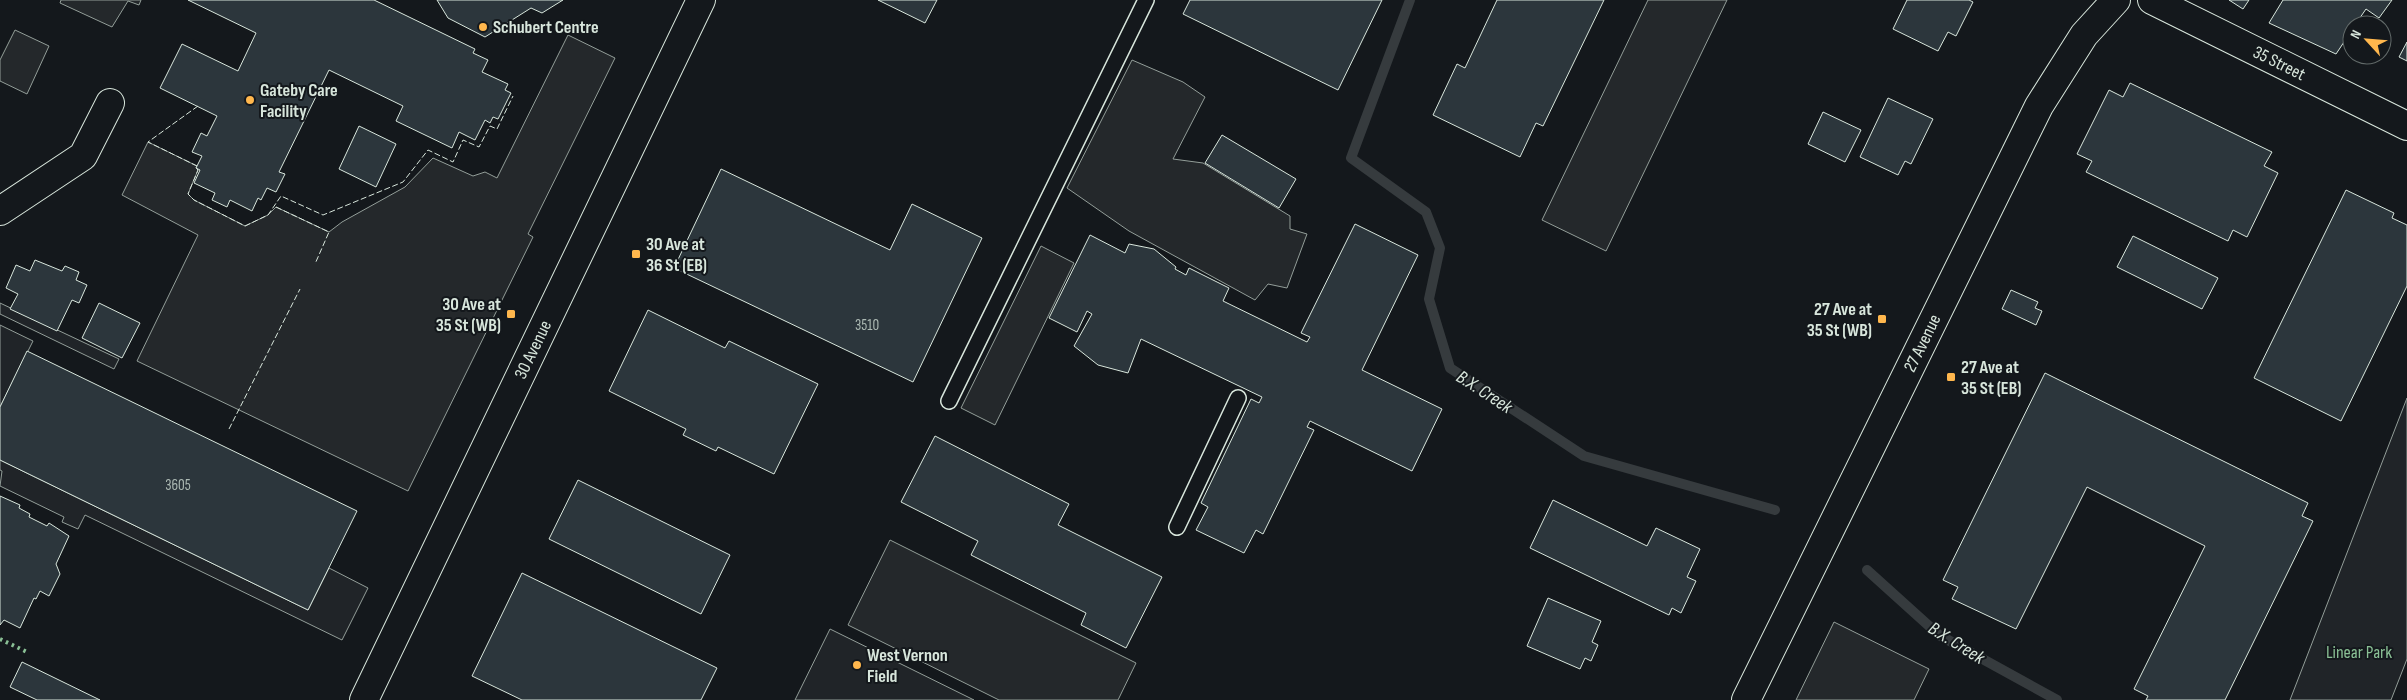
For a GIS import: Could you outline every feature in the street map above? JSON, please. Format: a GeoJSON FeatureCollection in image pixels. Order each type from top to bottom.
{"type":"FeatureCollection","features":[{"type":"Feature","properties":{"kind":"street","name":"30 Avenue"},"geometry":{"type":"LineString","coordinates":[[364,700],[702,0]]}},
{"type":"Feature","properties":{"kind":"street","name":"27 Avenue"},"geometry":{"type":"LineString","coordinates":[[1746,700],[2039,106],[2084,34],[2116,0]]}},
{"type":"Feature","properties":{"kind":"street","name":"35 Street"},"geometry":{"type":"LineString","coordinates":[[2152,0],[2407,126]]}},
{"type":"Feature","properties":{"kind":"street"},"geometry":{"type":"LineString","coordinates":[[0,211],[83,156],[110,103]]}},
{"type":"Feature","properties":{"kind":"lane"},"geometry":{"type":"LineString","coordinates":[[949,401],[1146,0]]}},
{"type":"Feature","properties":{"kind":"lane"},"geometry":{"type":"LineString","coordinates":[[1177,527],[1238,398]]}},
{"type":"Feature","properties":{"kind":"green space"},"geometry":{"type":"Polygon","coordinates":[[[0,303],[119,359],[114,369],[0,314],[0,303]]]}},
{"type":"Feature","properties":{"kind":"green space"},"geometry":{"type":"Polygon","coordinates":[[[0,325],[33,341],[0,407],[0,325]]]}},
{"type":"Feature","properties":{"kind":"green space","name":"Linear Park"},"geometry":{"type":"Polygon","coordinates":[[[2407,398],[2407,659],[2391,700],[2290,700],[2407,398]]]}},
{"type":"Feature","properties":{"kind":"green space"},"geometry":{"type":"Polygon","coordinates":[[[0,460],[308,610],[329,568],[368,588],[342,640],[85,515],[78,529],[62,522],[64,517],[0,486],[2,471],[0,470],[0,460]]]}},
{"type":"Feature","properties":{"kind":"green space","name":"West Vernon Field"},"geometry":{"type":"Polygon","coordinates":[[[830,629],[974,700],[795,700],[830,629]]]}},
{"type":"Feature","properties":{"kind":"shaded area"},"geometry":{"type":"Polygon","coordinates":[[[61,0],[141,0],[139,5],[128,1],[112,27],[60,3],[61,0]]]}},
{"type":"Feature","properties":{"kind":"shaded area"},"geometry":{"type":"Polygon","coordinates":[[[1648,0],[1727,0],[1606,251],[1542,220],[1648,0]]]}},
{"type":"Feature","properties":{"kind":"shaded area"},"geometry":{"type":"Polygon","coordinates":[[[15,30],[49,46],[27,94],[0,81],[0,60],[15,30]]]}},
{"type":"Feature","properties":{"kind":"shaded area"},"geometry":{"type":"Polygon","coordinates":[[[568,35],[615,58],[528,234],[533,237],[408,491],[137,361],[198,235],[122,195],[148,142],[197,166],[198,170],[188,194],[194,200],[245,226],[268,215],[276,207],[329,232],[342,222],[405,187],[433,158],[473,176],[485,172],[497,178],[568,35]]]}},
{"type":"Feature","properties":{"kind":"shaded area"},"geometry":{"type":"Polygon","coordinates":[[[1132,60],[1183,82],[1205,97],[1173,159],[1203,163],[1290,216],[1290,229],[1307,234],[1287,288],[1268,284],[1255,300],[1129,231],[1067,188],[1132,60]]]}},
{"type":"Feature","properties":{"kind":"shaded area"},"geometry":{"type":"Polygon","coordinates":[[[1041,246],[1074,263],[995,425],[961,408],[1041,246]]]}},
{"type":"Feature","properties":{"kind":"shaded area"},"geometry":{"type":"Polygon","coordinates":[[[890,540],[1136,663],[1118,700],[999,700],[848,625],[890,540]]]}},
{"type":"Feature","properties":{"kind":"shaded area"},"geometry":{"type":"Polygon","coordinates":[[[1834,622],[1929,669],[1914,700],[1796,700],[1834,622]]]}},
{"type":"Feature","properties":{"kind":"building","name":"Gateby Care Facility"},"geometry":{"type":"Polygon","coordinates":[[[188,0],[374,0],[475,49],[473,53],[488,60],[482,72],[508,84],[505,90],[511,93],[498,119],[493,117],[490,123],[485,120],[475,140],[459,132],[452,148],[396,121],[403,106],[329,70],[279,172],[285,174],[276,192],[267,188],[261,200],[258,198],[252,211],[230,200],[227,207],[212,200],[215,193],[194,183],[200,170],[196,168],[202,156],[192,152],[201,133],[207,136],[217,116],[160,88],[182,44],[238,71],[256,33],[188,0]]]}},
{"type":"Feature","properties":{"kind":"building","name":"Schubert Centre"},"geometry":{"type":"Polygon","coordinates":[[[437,0],[563,0],[542,13],[531,8],[485,37],[448,18],[437,0]]]}},
{"type":"Feature","properties":{"kind":"building"},"geometry":{"type":"Polygon","coordinates":[[[878,0],[937,0],[925,23],[878,0]]]}},
{"type":"Feature","properties":{"kind":"building"},"geometry":{"type":"Polygon","coordinates":[[[1190,0],[1382,0],[1338,90],[1183,14],[1190,0]]]}},
{"type":"Feature","properties":{"kind":"building"},"geometry":{"type":"Polygon","coordinates":[[[1497,0],[1604,0],[1543,126],[1536,123],[1520,157],[1433,115],[1457,64],[1465,68],[1497,0]]]}},
{"type":"Feature","properties":{"kind":"building"},"geometry":{"type":"Polygon","coordinates":[[[1907,0],[1969,0],[1973,2],[1956,36],[1948,32],[1938,51],[1893,29],[1907,0]]]}},
{"type":"Feature","properties":{"kind":"building"},"geometry":{"type":"Polygon","coordinates":[[[2229,0],[2249,0],[2243,9],[2229,0]]]}},
{"type":"Feature","properties":{"kind":"building"},"geometry":{"type":"Polygon","coordinates":[[[2283,0],[2392,0],[2381,15],[2375,15],[2366,9],[2362,15],[2342,15],[2342,45],[2336,54],[2269,23],[2283,0]]]}},
{"type":"Feature","properties":{"kind":"building"},"geometry":{"type":"Polygon","coordinates":[[[2407,42],[2407,61],[2399,57],[2407,42]]]}},
{"type":"Feature","properties":{"kind":"building"},"geometry":{"type":"Polygon","coordinates":[[[2130,83],[2272,152],[2264,166],[2278,173],[2247,237],[2233,230],[2228,241],[2086,172],[2092,161],[2077,154],[2109,90],[2123,97],[2130,83]]]}},
{"type":"Feature","properties":{"kind":"building"},"geometry":{"type":"Polygon","coordinates":[[[1888,98],[1933,119],[1911,164],[1905,161],[1898,175],[1860,157],[1888,98]]]}},
{"type":"Feature","properties":{"kind":"building"},"geometry":{"type":"Polygon","coordinates":[[[1823,112],[1861,130],[1845,162],[1808,144],[1823,112]]]}},
{"type":"Feature","properties":{"kind":"building"},"geometry":{"type":"Polygon","coordinates":[[[359,126],[396,144],[376,187],[339,169],[359,126]]]}},
{"type":"Feature","properties":{"kind":"building"},"geometry":{"type":"Polygon","coordinates":[[[1222,135],[1296,179],[1279,208],[1205,163],[1222,135]]]}},
{"type":"Feature","properties":{"kind":"building"},"geometry":{"type":"Polygon","coordinates":[[[721,169],[890,250],[912,204],[982,238],[913,382],[674,268],[721,169]]]}},
{"type":"Feature","properties":{"kind":"building"},"geometry":{"type":"Polygon","coordinates":[[[2346,190],[2394,213],[2392,218],[2407,225],[2407,286],[2341,421],[2254,378],[2346,190]]]}},
{"type":"Feature","properties":{"kind":"building"},"geometry":{"type":"Polygon","coordinates":[[[1355,224],[1418,255],[1362,370],[1442,409],[1412,471],[1310,421],[1307,427],[1314,430],[1263,534],[1256,530],[1244,553],[1196,530],[1208,507],[1201,503],[1251,399],[1259,403],[1262,397],[1141,339],[1128,373],[1098,365],[1074,346],[1092,314],[1087,311],[1077,332],[1049,318],[1090,235],[1125,253],[1129,244],[1154,249],[1176,267],[1175,269],[1186,275],[1189,268],[1229,288],[1223,301],[1307,342],[1310,337],[1301,333],[1355,224]]]}},
{"type":"Feature","properties":{"kind":"building"},"geometry":{"type":"Polygon","coordinates":[[[2133,236],[2218,278],[2202,309],[2117,267],[2133,236]]]}},
{"type":"Feature","properties":{"kind":"building"},"geometry":{"type":"Polygon","coordinates":[[[35,260],[62,271],[65,266],[79,272],[76,280],[87,285],[79,303],[72,300],[57,331],[10,309],[18,294],[6,288],[16,265],[30,271],[35,260]]]}},
{"type":"Feature","properties":{"kind":"building"},"geometry":{"type":"Polygon","coordinates":[[[2011,290],[2038,302],[2035,308],[2042,311],[2036,325],[2002,309],[2011,290]]]}},
{"type":"Feature","properties":{"kind":"building"},"geometry":{"type":"Polygon","coordinates":[[[99,303],[140,323],[122,358],[82,338],[99,303]]]}},
{"type":"Feature","properties":{"kind":"building"},"geometry":{"type":"Polygon","coordinates":[[[648,310],[725,348],[729,341],[818,384],[774,474],[718,447],[716,451],[683,435],[686,429],[609,391],[648,310]]]}},
{"type":"Feature","properties":{"kind":"building"},"geometry":{"type":"Polygon","coordinates":[[[27,351],[357,511],[308,610],[0,460],[0,407],[27,351]]]}},
{"type":"Feature","properties":{"kind":"building"},"geometry":{"type":"Polygon","coordinates":[[[2045,373],[2308,503],[2302,516],[2313,521],[2225,700],[2146,700],[2148,696],[2134,689],[2205,546],[2087,487],[2016,629],[1952,599],[1958,587],[1943,580],[2045,373]]]}},
{"type":"Feature","properties":{"kind":"building"},"geometry":{"type":"Polygon","coordinates":[[[935,436],[1069,504],[1058,525],[1162,577],[1126,648],[1081,625],[1086,613],[971,555],[978,541],[901,502],[935,436]]]}},
{"type":"Feature","properties":{"kind":"building"},"geometry":{"type":"Polygon","coordinates":[[[578,480],[730,555],[701,614],[549,539],[578,480]]]}},
{"type":"Feature","properties":{"kind":"building"},"geometry":{"type":"Polygon","coordinates":[[[0,496],[20,505],[19,508],[30,514],[29,517],[47,526],[49,523],[69,536],[56,564],[60,574],[49,596],[40,591],[36,599],[34,598],[20,628],[4,620],[0,625],[0,496]]]}},
{"type":"Feature","properties":{"kind":"building"},"geometry":{"type":"Polygon","coordinates":[[[1553,500],[1647,546],[1656,528],[1700,549],[1687,577],[1696,581],[1681,613],[1672,608],[1669,615],[1530,548],[1553,500]]]}},
{"type":"Feature","properties":{"kind":"building"},"geometry":{"type":"Polygon","coordinates":[[[522,573],[717,668],[701,700],[522,700],[472,676],[522,573]]]}},
{"type":"Feature","properties":{"kind":"building"},"geometry":{"type":"Polygon","coordinates":[[[1548,598],[1601,621],[1592,642],[1598,645],[1591,661],[1585,658],[1580,669],[1527,646],[1548,598]]]}},
{"type":"Feature","properties":{"kind":"building"},"geometry":{"type":"Polygon","coordinates":[[[22,662],[100,700],[37,700],[10,687],[22,662]]]}},
{"type":"Feature","properties":{"kind":"waterway","name":"B.X. Creek"},"geometry":{"type":"LineString","coordinates":[[1410,0],[1351,158],[1426,212],[1440,248],[1429,299],[1450,368],[1584,456],[1775,510]]}},
{"type":"Feature","properties":{"kind":"waterway","name":"B.X. Creek"},"geometry":{"type":"LineString","coordinates":[[1867,570],[1939,635],[2057,700]]}},
{"type":"Feature","properties":{"kind":"hedge"},"geometry":{"type":"LineString","coordinates":[[0,639],[29,653]]}},
{"type":"Feature","properties":{"kind":"fence"},"geometry":{"type":"LineString","coordinates":[[198,106],[148,142],[197,166],[198,170],[188,194],[194,200],[245,226],[268,215],[281,196],[323,215],[403,182],[428,150],[453,162],[463,140],[479,147],[490,126],[497,129],[513,96]]}},
{"type":"Feature","properties":{"kind":"fence"},"geometry":{"type":"LineString","coordinates":[[276,207],[329,232],[315,264]]}},
{"type":"Feature","properties":{"kind":"fence"},"geometry":{"type":"LineString","coordinates":[[229,429],[300,289]]}},
{"type":"Feature","properties":{"kind":"place","name":"Schubert Centre"},"geometry":{"type":"Point","coordinates":[483,27]}},
{"type":"Feature","properties":{"kind":"place","name":"Gateby Care Facility"},"geometry":{"type":"Point","coordinates":[250,100]}},
{"type":"Feature","properties":{"kind":"place","name":"30 Ave at 36 St (EB)"},"geometry":{"type":"Point","coordinates":[636,254]}},
{"type":"Feature","properties":{"kind":"place","name":"30 Ave at 35 St (WB)"},"geometry":{"type":"Point","coordinates":[511,314]}},
{"type":"Feature","properties":{"kind":"place","name":"27 Ave at 35 St (WB)"},"geometry":{"type":"Point","coordinates":[1882,319]}},
{"type":"Feature","properties":{"kind":"place","name":"27 Ave at 35 St (EB)"},"geometry":{"type":"Point","coordinates":[1951,377]}},
{"type":"Feature","properties":{"kind":"place","name":"West Vernon Field"},"geometry":{"type":"Point","coordinates":[857,665]}}]}
